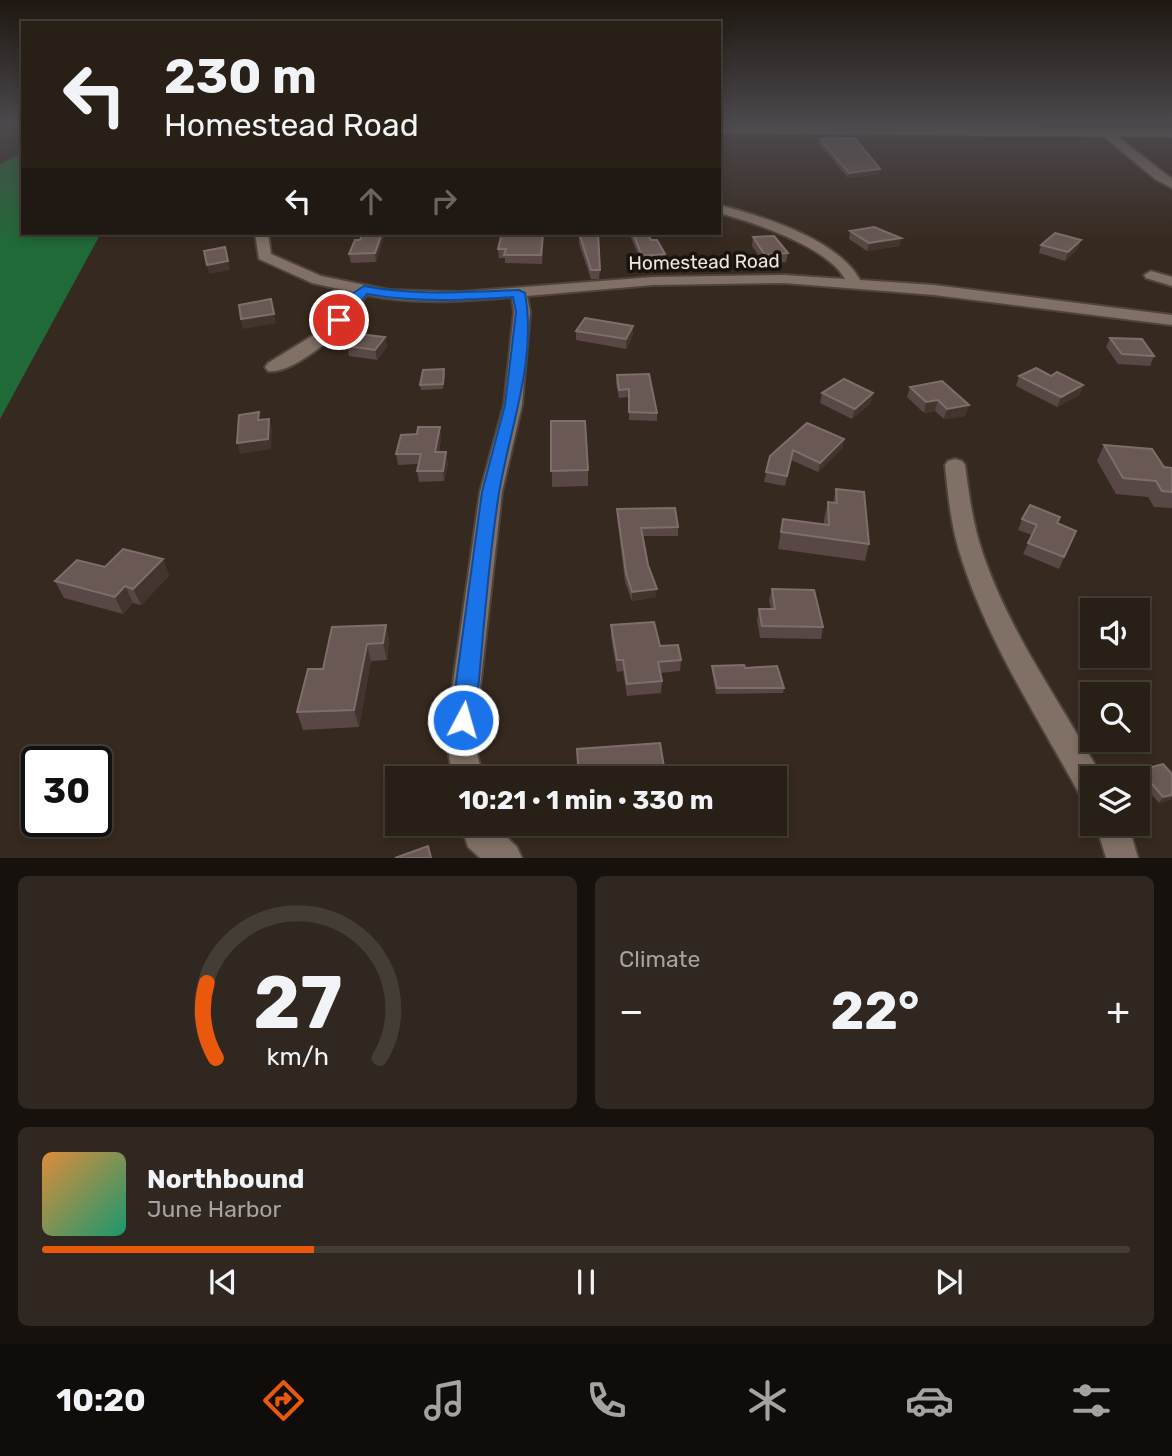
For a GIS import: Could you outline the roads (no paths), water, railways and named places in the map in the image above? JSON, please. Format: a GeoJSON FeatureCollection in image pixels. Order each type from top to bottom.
{"type":"FeatureCollection","features":[{"type":"Feature","properties":{"kind":"street"},"geometry":{"type":"LineString","coordinates":[[1143,164],[1172,184]]}},
{"type":"Feature","properties":{"kind":"street"},"geometry":{"type":"LineString","coordinates":[[721,210],[797,237],[846,268],[855,283]]}},
{"type":"Feature","properties":{"kind":"street","name":"Homestead Road"},"geometry":{"type":"LineString","coordinates":[[262,235],[264,256],[317,280],[389,295],[460,297],[653,281],[784,279],[855,283],[1172,320]]}},
{"type":"Feature","properties":{"kind":"street"},"geometry":{"type":"LineString","coordinates":[[1151,275],[1172,282]]}},
{"type":"Feature","properties":{"kind":"street"},"geometry":{"type":"LineString","coordinates":[[274,367],[309,349],[333,328],[356,296],[364,290]]}},
{"type":"Feature","properties":{"kind":"street"},"geometry":{"type":"LineString","coordinates":[[465,766],[461,744],[465,697],[491,492],[513,405],[522,312],[519,293]]}},
{"type":"Feature","properties":{"kind":"street"},"geometry":{"type":"LineString","coordinates":[[955,465],[961,527],[975,572],[1023,669],[1080,767]]}},
{"type":"Feature","properties":{"kind":"street"},"geometry":{"type":"LineString","coordinates":[[479,836],[506,858]]}},
{"type":"Feature","properties":{"kind":"street"},"geometry":{"type":"LineString","coordinates":[[1116,836],[1122,858]]}}]}
